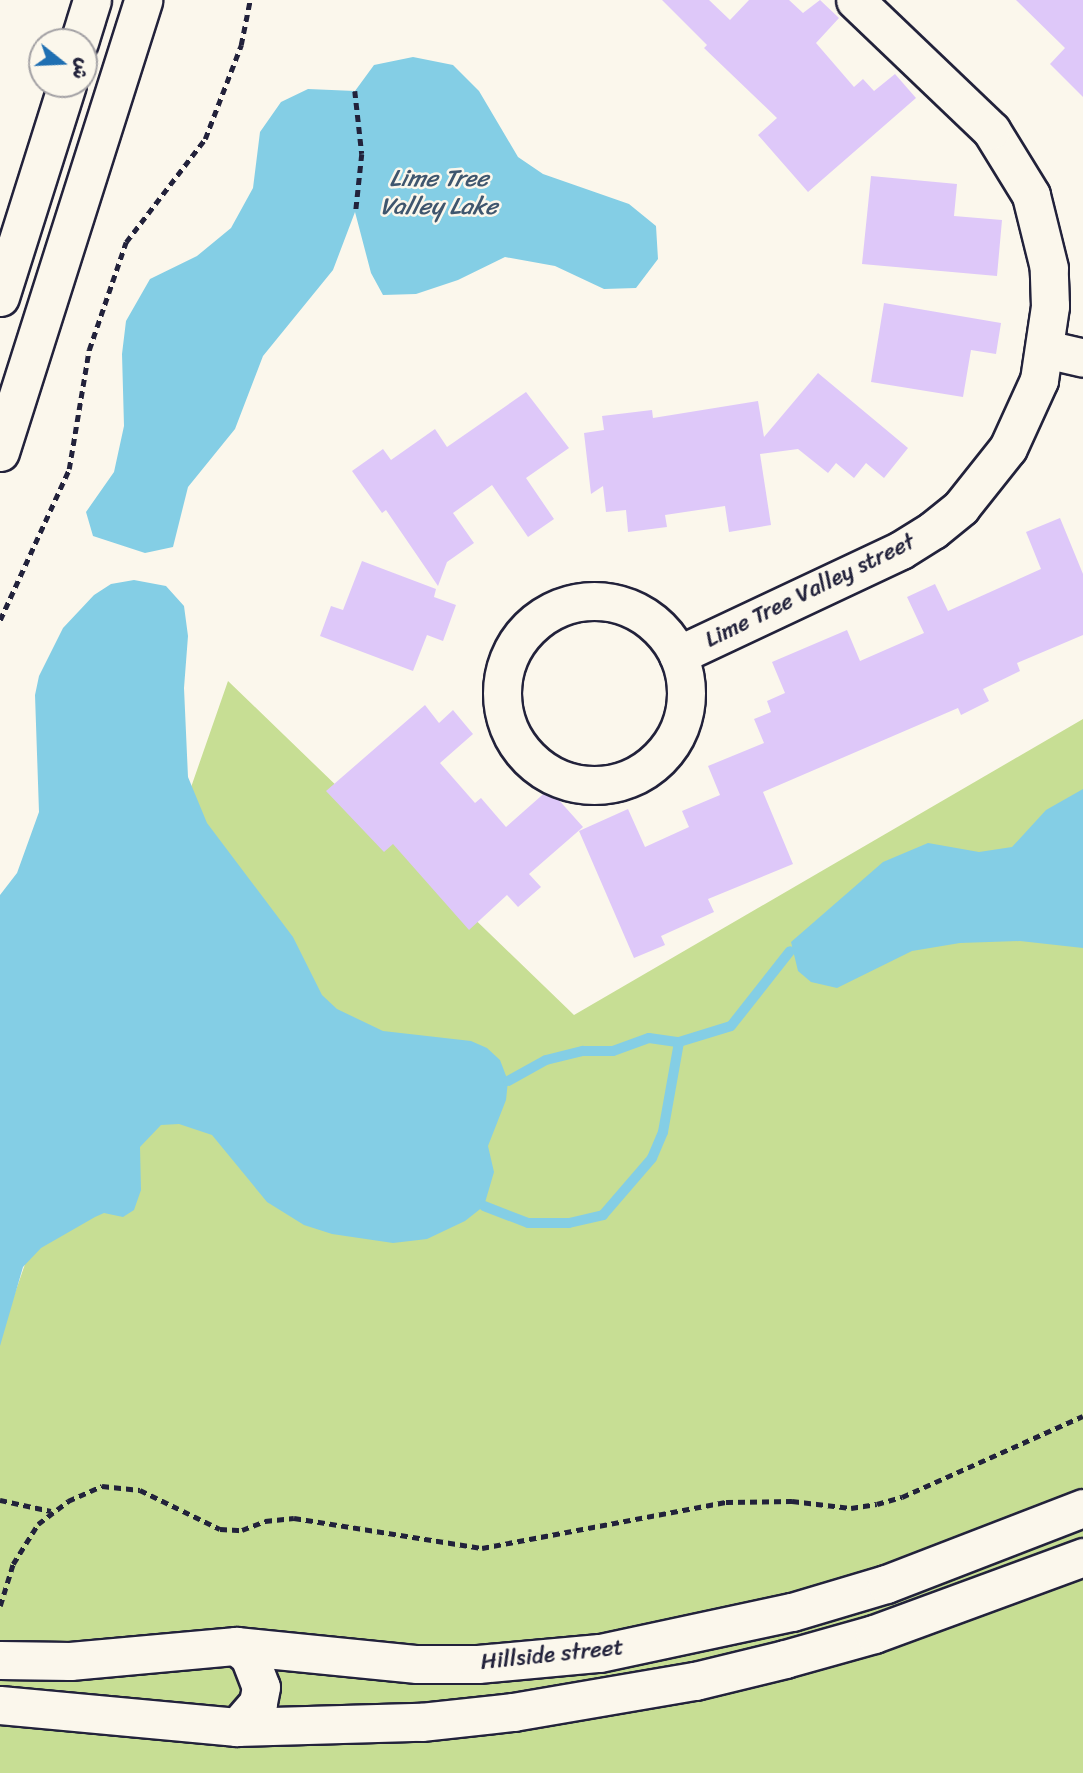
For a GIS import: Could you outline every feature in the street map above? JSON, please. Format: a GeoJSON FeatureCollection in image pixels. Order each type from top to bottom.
{"type":"FeatureCollection","features":[{"type":"Feature","properties":{"kind":"street"},"geometry":{"type":"LineString","coordinates":[[83,28],[92,0]]}},
{"type":"Feature","properties":{"kind":"street"},"geometry":{"type":"LineString","coordinates":[[0,452],[143,0]]}},
{"type":"Feature","properties":{"kind":"street","name":"Lime Tree Valley street"},"geometry":{"type":"LineString","coordinates":[[678,655],[901,550],[942,523],[987,479],[1008,448],[1039,380],[1045,349],[1049,268],[1031,195],[1013,161],[966,103],[855,0]]}},
{"type":"Feature","properties":{"kind":"street"},"geometry":{"type":"LineString","coordinates":[[0,297],[62,98]]}},
{"type":"Feature","properties":{"kind":"street"},"geometry":{"type":"LineString","coordinates":[[1045,349],[1083,358]]}},
{"type":"Feature","properties":{"kind":"street","name":"Lime Tree Valley street"},"geometry":{"type":"LineString","coordinates":[[572,603],[615,603],[653,621],[678,655],[686,697],[674,738],[661,755],[626,779],[584,784],[564,780],[544,771],[515,740],[506,720],[503,678],[520,639],[552,611],[572,603]]}},
{"type":"Feature","properties":{"kind":"street","name":"Hillside street"},"geometry":{"type":"LineString","coordinates":[[0,1660],[70,1661],[236,1646],[417,1664],[539,1660],[600,1653],[780,1615],[886,1584],[1083,1508]]}},
{"type":"Feature","properties":{"kind":"street","name":"Hillside street"},"geometry":{"type":"LineString","coordinates":[[0,1705],[237,1727],[421,1722],[605,1699],[695,1681],[874,1634],[1083,1557]]}},
{"type":"Feature","properties":{"kind":"street"},"geometry":{"type":"LineString","coordinates":[[236,1646],[249,1656],[261,1686],[258,1703],[237,1727]]}},
{"type":"Feature","properties":{"kind":"path"},"geometry":{"type":"LineString","coordinates":[[0,620],[69,469],[89,350],[126,242],[205,139],[241,46],[250,0]]}},
{"type":"Feature","properties":{"kind":"path"},"geometry":{"type":"LineString","coordinates":[[355,91],[362,154],[356,210]]}},
{"type":"Feature","properties":{"kind":"path"},"geometry":{"type":"LineString","coordinates":[[0,1606],[24,1543],[52,1511],[84,1492],[121,1486],[140,1490],[220,1529],[242,1530],[265,1521],[295,1518],[438,1544],[494,1547],[726,1502],[770,1500],[851,1508],[877,1504],[902,1497],[1083,1416]]}},
{"type":"Feature","properties":{"kind":"path"},"geometry":{"type":"LineString","coordinates":[[0,1500],[52,1511]]}},
{"type":"Feature","properties":{"kind":"green space"},"geometry":{"type":"Polygon","coordinates":[[[228,681],[574,1015],[1083,719],[1083,1773],[0,1773],[0,1336],[228,681]]]}},
{"type":"Feature","properties":{"kind":"water","name":"Lime Tree Valley Lake"},"geometry":{"type":"Polygon","coordinates":[[[413,57],[453,65],[479,91],[518,157],[543,174],[629,204],[656,226],[658,259],[636,288],[604,289],[555,266],[505,257],[458,280],[416,294],[383,295],[371,273],[355,212],[333,270],[263,356],[235,429],[188,487],[173,547],[145,553],[93,536],[86,512],[114,472],[124,426],[122,354],[126,321],[150,279],[197,256],[231,228],[253,188],[260,132],[281,102],[308,89],[355,91],[374,65],[413,57]]]}},
{"type":"Feature","properties":{"kind":"water"},"geometry":{"type":"Polygon","coordinates":[[[134,580],[166,586],[184,606],[188,636],[184,688],[188,777],[207,823],[293,937],[322,995],[337,1009],[383,1031],[471,1041],[487,1048],[500,1060],[508,1081],[506,1100],[488,1146],[494,1172],[484,1206],[465,1221],[427,1239],[393,1243],[332,1234],[304,1225],[267,1202],[212,1135],[179,1124],[161,1125],[140,1147],[141,1190],[134,1210],[123,1217],[104,1213],[41,1248],[23,1267],[0,1346],[0,895],[17,873],[39,812],[35,695],[39,676],[63,628],[94,595],[111,584],[134,580]]]}},
{"type":"Feature","properties":{"kind":"water"},"geometry":{"type":"Polygon","coordinates":[[[1083,789],[1083,948],[1020,941],[960,943],[912,951],[837,988],[811,982],[798,971],[791,942],[883,862],[928,843],[979,852],[1012,847],[1046,810],[1083,789]]]}},
{"type":"Feature","properties":{"kind":"building"},"geometry":{"type":"Polygon","coordinates":[[[662,0],[709,0],[730,20],[749,0],[789,0],[803,13],[820,0],[839,18],[816,43],[854,87],[863,79],[874,91],[895,74],[916,98],[808,192],[758,135],[777,118],[704,48],[707,45],[662,0]]]}},
{"type":"Feature","properties":{"kind":"building"},"geometry":{"type":"Polygon","coordinates":[[[1016,0],[1083,0],[1083,97],[1050,64],[1065,48],[1016,0]]]}},
{"type":"Feature","properties":{"kind":"building"},"geometry":{"type":"Polygon","coordinates":[[[871,176],[957,184],[954,216],[1002,220],[997,276],[862,264],[871,176]]]}},
{"type":"Feature","properties":{"kind":"building"},"geometry":{"type":"Polygon","coordinates":[[[884,303],[1001,323],[996,354],[971,350],[963,397],[871,382],[884,303]]]}},
{"type":"Feature","properties":{"kind":"building"},"geometry":{"type":"Polygon","coordinates":[[[818,373],[908,448],[884,478],[866,463],[854,478],[836,463],[828,473],[798,449],[760,454],[771,525],[729,532],[725,506],[665,515],[667,527],[628,532],[626,510],[606,512],[603,486],[591,494],[584,433],[604,430],[602,416],[652,410],[653,418],[758,401],[764,437],[818,373]]]}},
{"type":"Feature","properties":{"kind":"building"},"geometry":{"type":"Polygon","coordinates":[[[526,392],[569,448],[526,478],[554,519],[528,537],[492,485],[453,513],[474,543],[447,562],[438,586],[386,510],[382,513],[352,471],[383,449],[391,460],[435,429],[447,447],[526,392]]]}},
{"type":"Feature","properties":{"kind":"building"},"geometry":{"type":"Polygon","coordinates":[[[1060,518],[1083,574],[1083,635],[1017,663],[1020,671],[983,689],[989,701],[961,715],[958,708],[763,792],[793,864],[708,899],[714,912],[661,936],[665,945],[634,958],[579,831],[628,809],[645,847],[689,827],[682,811],[720,795],[708,766],[764,743],[754,719],[771,712],[767,701],[785,693],[772,662],[847,630],[860,661],[924,633],[907,597],[935,584],[948,611],[1041,569],[1026,532],[1060,518]]]}},
{"type":"Feature","properties":{"kind":"building"},"geometry":{"type":"Polygon","coordinates":[[[362,561],[436,589],[434,597],[456,605],[443,641],[427,635],[413,671],[320,636],[331,606],[343,610],[362,561]]]}},
{"type":"Feature","properties":{"kind":"building"},"geometry":{"type":"Polygon","coordinates":[[[425,705],[439,723],[453,710],[473,734],[440,763],[475,803],[481,798],[506,827],[549,789],[583,827],[529,874],[541,887],[518,907],[507,895],[469,930],[393,844],[384,852],[326,791],[425,705]]]}},
{"type":"Feature","properties":{"kind":"waterway"},"geometry":{"type":"LineString","coordinates":[[484,1206],[528,1223],[569,1223],[603,1215],[652,1158],[663,1132],[679,1042],[731,1026],[790,951]]}},
{"type":"Feature","properties":{"kind":"waterway"},"geometry":{"type":"LineString","coordinates":[[508,1081],[546,1060],[583,1051],[613,1051],[649,1038],[679,1042]]}}]}
